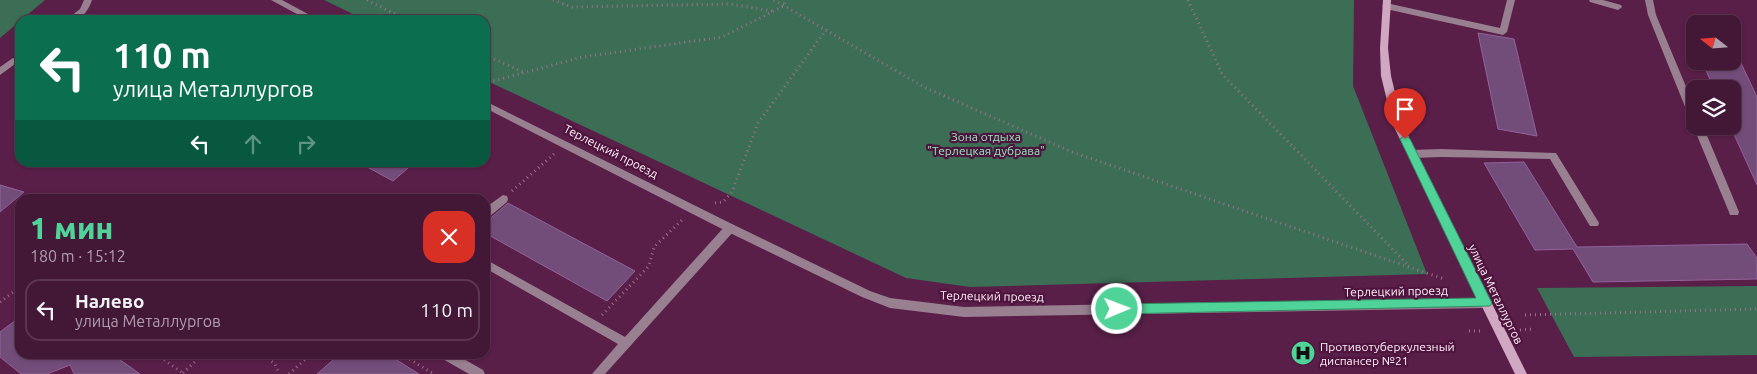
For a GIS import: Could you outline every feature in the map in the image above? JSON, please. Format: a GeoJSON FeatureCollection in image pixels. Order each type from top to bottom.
{"type":"FeatureCollection","features":[{"type":"Feature","properties":{"kind":"street"},"geometry":{"type":"LineString","coordinates":[[77,15],[84,10],[88,0]]}},
{"type":"Feature","properties":{"kind":"street"},"geometry":{"type":"LineString","coordinates":[[275,0],[305,15]]}},
{"type":"Feature","properties":{"kind":"street"},"geometry":{"type":"LineString","coordinates":[[1386,3],[1503,32],[1511,0]]}},
{"type":"Feature","properties":{"kind":"street"},"geometry":{"type":"LineString","coordinates":[[1593,0],[1618,7]]}},
{"type":"Feature","properties":{"kind":"street"},"geometry":{"type":"LineString","coordinates":[[1649,0],[1652,15],[1686,97]]}},
{"type":"Feature","properties":{"kind":"street","name":"улица Металлургов"},"geometry":{"type":"LineString","coordinates":[[1386,3],[1384,48],[1386,76],[1398,125],[1521,374]]}},
{"type":"Feature","properties":{"kind":"street"},"geometry":{"type":"LineString","coordinates":[[0,72],[15,62]]}},
{"type":"Feature","properties":{"kind":"street","name":"Терлецкий проезд"},"geometry":{"type":"LineString","coordinates":[[490,106],[566,143],[730,228],[866,294],[890,302],[964,312],[1485,303]]}},
{"type":"Feature","properties":{"kind":"street"},"geometry":{"type":"LineString","coordinates":[[1702,135],[1734,212]]}},
{"type":"Feature","properties":{"kind":"street"},"geometry":{"type":"LineString","coordinates":[[1412,154],[1441,152],[1553,156],[1594,223]]}},
{"type":"Feature","properties":{"kind":"street"},"geometry":{"type":"LineString","coordinates":[[490,210],[503,199]]}},
{"type":"Feature","properties":{"kind":"street"},"geometry":{"type":"LineString","coordinates":[[598,374],[730,228]]}},
{"type":"Feature","properties":{"kind":"street"},"geometry":{"type":"LineString","coordinates":[[490,266],[626,344]]}},
{"type":"Feature","properties":{"kind":"street"},"geometry":{"type":"LineString","coordinates":[[454,359],[479,374]]}},
{"type":"Feature","properties":{"kind":"path"},"geometry":{"type":"LineString","coordinates":[[367,0],[397,15]]}},
{"type":"Feature","properties":{"kind":"path"},"geometry":{"type":"LineString","coordinates":[[553,0],[572,7],[729,4],[774,11]]}},
{"type":"Feature","properties":{"kind":"path"},"geometry":{"type":"LineString","coordinates":[[774,0],[924,87],[1072,152],[1444,279]]}},
{"type":"Feature","properties":{"kind":"path"},"geometry":{"type":"LineString","coordinates":[[784,6],[785,0]]}},
{"type":"Feature","properties":{"kind":"path"},"geometry":{"type":"LineString","coordinates":[[1188,0],[1222,74],[1410,267]]}},
{"type":"Feature","properties":{"kind":"path"},"geometry":{"type":"LineString","coordinates":[[490,82],[582,57],[722,37],[784,6]]}},
{"type":"Feature","properties":{"kind":"path"},"geometry":{"type":"LineString","coordinates":[[712,201],[718,204],[723,202],[732,192],[758,123],[826,30]]}},
{"type":"Feature","properties":{"kind":"path"},"geometry":{"type":"LineString","coordinates":[[490,57],[524,73]]}},
{"type":"Feature","properties":{"kind":"path"},"geometry":{"type":"LineString","coordinates":[[503,199],[566,143]]}},
{"type":"Feature","properties":{"kind":"path"},"geometry":{"type":"LineString","coordinates":[[592,324],[649,266],[654,247],[683,220]]}},
{"type":"Feature","properties":{"kind":"path"},"geometry":{"type":"LineString","coordinates":[[0,302],[15,292]]}},
{"type":"Feature","properties":{"kind":"path"},"geometry":{"type":"LineString","coordinates":[[1525,315],[1757,310]]}},
{"type":"Feature","properties":{"kind":"path"},"geometry":{"type":"LineString","coordinates":[[1520,330],[1533,329]]}},
{"type":"Feature","properties":{"kind":"path"},"geometry":{"type":"LineString","coordinates":[[1469,331],[1480,331]]}},
{"type":"Feature","properties":{"kind":"path"},"geometry":{"type":"LineString","coordinates":[[163,359],[184,374],[198,359]]}},
{"type":"Feature","properties":{"kind":"path"},"geometry":{"type":"LineString","coordinates":[[270,359],[276,364],[280,374]]}},
{"type":"Feature","properties":{"kind":"path"},"geometry":{"type":"LineString","coordinates":[[289,374],[306,359]]}},
{"type":"Feature","properties":{"kind":"path"},"geometry":{"type":"LineString","coordinates":[[409,359],[434,374]]}},
{"type":"Feature","properties":{"kind":"green space"},"geometry":{"type":"Polygon","coordinates":[[[0,0],[45,0],[27,15],[15,15],[15,25],[0,38],[0,0]]]}},
{"type":"Feature","properties":{"kind":"green space","name":"Зона отдыха \"Терлецкая дубрава\""},"geometry":{"type":"Polygon","coordinates":[[[324,0],[1354,0],[1353,86],[1427,274],[970,287],[906,278],[490,82],[490,15],[355,15],[324,0]]]}},
{"type":"Feature","properties":{"kind":"green space"},"geometry":{"type":"Polygon","coordinates":[[[1757,286],[1757,355],[1574,357],[1537,288],[1757,286]]]}},
{"type":"Feature","properties":{"kind":"building"},"geometry":{"type":"Polygon","coordinates":[[[1478,33],[1514,39],[1537,136],[1498,129],[1478,33]]]}},
{"type":"Feature","properties":{"kind":"building"},"geometry":{"type":"Polygon","coordinates":[[[1741,63],[1757,97],[1757,185],[1734,135],[1741,135],[1741,80],[1710,80],[1706,70],[1741,70],[1741,63]]]}},
{"type":"Feature","properties":{"kind":"building"},"geometry":{"type":"Polygon","coordinates":[[[1524,162],[1577,247],[1747,244],[1757,258],[1757,279],[1593,282],[1573,249],[1535,250],[1484,163],[1524,162]]]}},
{"type":"Feature","properties":{"kind":"building"},"geometry":{"type":"Polygon","coordinates":[[[367,167],[409,167],[393,181],[367,167]]]}},
{"type":"Feature","properties":{"kind":"building"},"geometry":{"type":"Polygon","coordinates":[[[0,185],[24,192],[15,194],[15,200],[0,212],[0,185]]]}},
{"type":"Feature","properties":{"kind":"building"},"geometry":{"type":"Polygon","coordinates":[[[508,203],[635,271],[607,301],[490,236],[490,219],[508,203]]]}},
{"type":"Feature","properties":{"kind":"building"},"geometry":{"type":"Polygon","coordinates":[[[15,321],[15,359],[119,359],[140,374],[74,374],[70,365],[47,374],[21,374],[0,357],[0,332],[15,321]]]}},
{"type":"Feature","properties":{"kind":"building"},"geometry":{"type":"Polygon","coordinates":[[[334,359],[395,359],[419,374],[317,374],[334,359]]]}},
{"type":"Feature","properties":{"kind":"place","name":"Противотуберкулезный диспансер №21"},"geometry":{"type":"Point","coordinates":[1303,353]}},
{"type":"Feature","properties":{"kind":"route"},"geometry":{"type":"LineString","coordinates":[[1117,309],[1485,303],[1405,139]]}}]}
